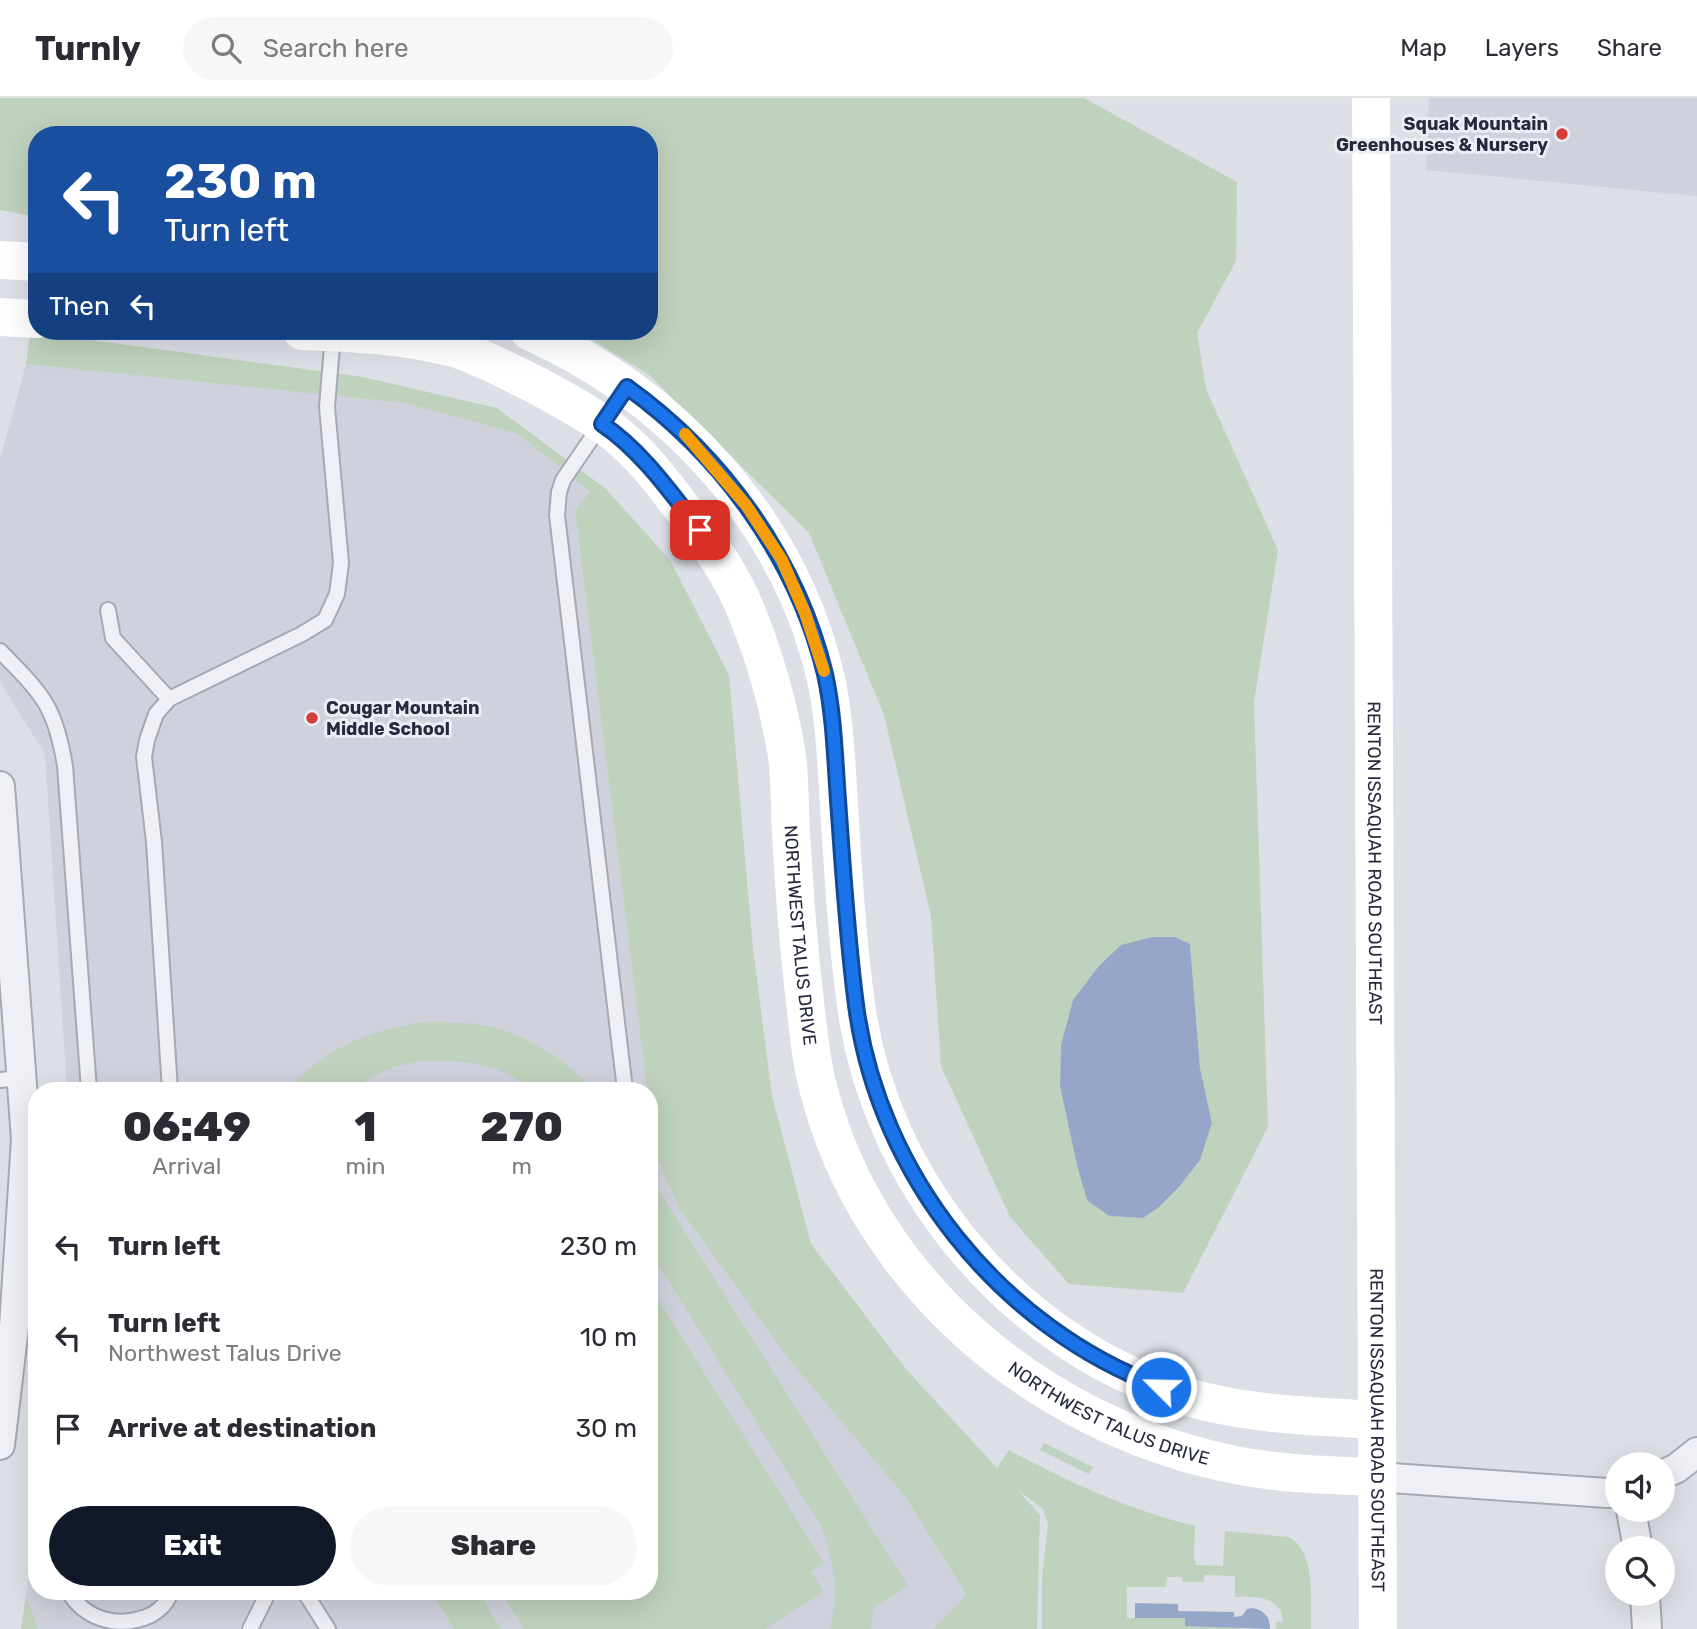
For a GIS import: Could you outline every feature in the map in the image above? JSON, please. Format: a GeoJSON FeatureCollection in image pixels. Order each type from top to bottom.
{"type":"FeatureCollection","features":[{"type":"Feature","properties":{"kind":"street","name":"RENTON ISSAQUAH ROAD SOUTHEAST"},"geometry":{"type":"LineString","coordinates":[[1371,98],[1378,1629]]}},
{"type":"Feature","properties":{"kind":"street"},"geometry":{"type":"LineString","coordinates":[[0,260],[28,262]]}},
{"type":"Feature","properties":{"kind":"street"},"geometry":{"type":"LineString","coordinates":[[0,317],[28,319]]}},
{"type":"Feature","properties":{"kind":"street","name":"NORTHWEST TALUS DRIVE"},"geometry":{"type":"LineString","coordinates":[[417,340],[459,349],[555,394],[613,432],[656,474],[700,530],[739,595],[763,657],[786,747],[796,920],[809,1039],[818,1090],[852,1181],[904,1264],[946,1312],[1000,1360],[1042,1388],[1125,1432],[1179,1451],[1265,1471],[1377,1478]]}},
{"type":"Feature","properties":{"kind":"street"},"geometry":{"type":"LineString","coordinates":[[546,340],[608,373],[655,407],[695,443],[746,505],[782,560],[805,613],[825,675],[834,736],[852,970],[865,1052],[884,1109],[905,1158],[947,1225],[1015,1301],[1050,1328],[1104,1362],[1143,1381],[1178,1394],[1250,1411],[1376,1420]]}},
{"type":"Feature","properties":{"kind":"street"},"geometry":{"type":"LineString","coordinates":[[0,786],[11,1079],[26,1139],[14,1327],[4,1381],[0,1445]]}},
{"type":"Feature","properties":{"kind":"street"},"geometry":{"type":"LineString","coordinates":[[1675,1469],[1697,1452]]}},
{"type":"Feature","properties":{"kind":"street"},"geometry":{"type":"LineString","coordinates":[[1377,1478],[1605,1493]]}},
{"type":"Feature","properties":{"kind":"street"},"geometry":{"type":"LineString","coordinates":[[1646,1606],[1647,1629]]}},
{"type":"Feature","properties":{"kind":"lane"},"geometry":{"type":"LineString","coordinates":[[169,1082],[154,842],[144,757],[147,740],[156,714],[169,699],[325,620],[337,594],[341,564],[323,340]]}},
{"type":"Feature","properties":{"kind":"lane"},"geometry":{"type":"LineString","coordinates":[[624,1082],[557,515],[559,492],[564,480],[627,387]]}},
{"type":"Feature","properties":{"kind":"lane"},"geometry":{"type":"LineString","coordinates":[[107,610],[113,638],[169,699]]}},
{"type":"Feature","properties":{"kind":"lane"},"geometry":{"type":"LineString","coordinates":[[0,651],[40,691],[52,712],[61,738],[88,1082]]}},
{"type":"Feature","properties":{"kind":"lane"},"geometry":{"type":"LineString","coordinates":[[73,1600],[94,1619],[117,1626],[141,1622],[159,1610],[165,1600]]}},
{"type":"Feature","properties":{"kind":"lane"},"geometry":{"type":"LineString","coordinates":[[250,1629],[264,1600]]}},
{"type":"Feature","properties":{"kind":"lane"},"geometry":{"type":"LineString","coordinates":[[310,1600],[328,1629]]}},
{"type":"Feature","properties":{"kind":"shaded area","name":"Squak Mountain Greenhouses & Nursery"},"geometry":{"type":"Polygon","coordinates":[[[1429,98],[1697,98],[1697,196],[1426,170],[1429,98]]]}},
{"type":"Feature","properties":{"kind":"shaded area","name":"Cougar Mountain Middle School"},"geometry":{"type":"Polygon","coordinates":[[[26,364],[405,403],[518,434],[591,493],[575,511],[646,1082],[66,1082],[45,754],[0,682],[0,460],[26,364]]]}},
{"type":"Feature","properties":{"kind":"shaded area"},"geometry":{"type":"Polygon","coordinates":[[[658,1160],[679,1208],[790,1361],[906,1498],[966,1596],[933,1629],[38,1629],[26,1595],[28,1583],[28,1600],[658,1600],[658,1160]]]}},
{"type":"Feature","properties":{"kind":"green space"},"geometry":{"type":"Polygon","coordinates":[[[0,98],[1084,98],[1237,182],[1236,261],[1197,333],[1206,389],[1278,550],[1254,702],[1268,1127],[1183,1293],[1069,1284],[1010,1217],[941,1066],[931,916],[884,715],[809,533],[648,374],[593,340],[658,340],[658,126],[28,126],[28,215],[0,210],[0,98]],[[1190,944],[1061,1045],[1060,1086],[1077,1165],[1109,1216],[1143,1218],[1159,1207],[1200,1160],[1212,1123],[1200,1068],[1190,944]]]}},
{"type":"Feature","properties":{"kind":"green space"},"geometry":{"type":"Polygon","coordinates":[[[29,340],[91,340],[363,377],[497,408],[605,488],[670,560],[729,675],[753,948],[772,1096],[811,1244],[906,1369],[997,1468],[1009,1450],[1100,1494],[1195,1526],[1196,1565],[1223,1566],[1225,1531],[1289,1537],[1298,1544],[1308,1565],[1311,1629],[1276,1629],[1276,1622],[1283,1622],[1278,1607],[1273,1602],[1259,1598],[1235,1597],[1235,1576],[1204,1575],[1204,1582],[1182,1582],[1182,1577],[1167,1577],[1166,1587],[1127,1587],[1127,1618],[1185,1618],[1186,1626],[1240,1626],[1240,1629],[1042,1629],[1042,1578],[1048,1524],[1043,1509],[1018,1490],[1040,1515],[1037,1629],[933,1629],[966,1595],[906,1498],[790,1361],[679,1208],[658,1160],[658,1082],[646,1082],[575,511],[590,492],[518,434],[405,403],[26,364],[29,340]]]}},
{"type":"Feature","properties":{"kind":"green space"},"geometry":{"type":"Polygon","coordinates":[[[426,1022],[459,1023],[484,1025],[506,1031],[560,1060],[586,1082],[521,1082],[501,1071],[478,1064],[418,1061],[386,1070],[363,1082],[296,1082],[317,1063],[350,1043],[387,1029],[426,1022]]]}},
{"type":"Feature","properties":{"kind":"green space"},"geometry":{"type":"Polygon","coordinates":[[[658,1189],[908,1586],[873,1608],[871,1629],[830,1629],[834,1577],[821,1526],[658,1264],[658,1189]]]}},
{"type":"Feature","properties":{"kind":"green space"},"geometry":{"type":"Polygon","coordinates":[[[658,1299],[824,1563],[811,1572],[824,1592],[765,1629],[524,1629],[506,1600],[658,1600],[658,1299]]]}},
{"type":"Feature","properties":{"kind":"green space"},"geometry":{"type":"Polygon","coordinates":[[[1044,1443],[1093,1467],[1089,1474],[1040,1450],[1044,1443]]]}},
{"type":"Feature","properties":{"kind":"green space"},"geometry":{"type":"Polygon","coordinates":[[[26,1595],[38,1629],[21,1629],[26,1595]]]}},
{"type":"Feature","properties":{"kind":"green space"},"geometry":{"type":"Polygon","coordinates":[[[436,1600],[483,1600],[501,1629],[454,1629],[436,1600]]]}},
{"type":"Feature","properties":{"kind":"water"},"geometry":{"type":"Polygon","coordinates":[[[1153,937],[1175,937],[1190,944],[1200,1068],[1212,1123],[1200,1160],[1159,1207],[1143,1218],[1109,1216],[1087,1200],[1077,1165],[1060,1086],[1061,1045],[1073,1000],[1099,966],[1121,945],[1153,937]]]}},
{"type":"Feature","properties":{"kind":"water"},"geometry":{"type":"Polygon","coordinates":[[[1135,1603],[1178,1604],[1178,1611],[1234,1612],[1234,1617],[1242,1616],[1247,1609],[1253,1608],[1266,1615],[1270,1629],[1185,1626],[1185,1618],[1135,1618],[1135,1603]]]}},
{"type":"Feature","properties":{"kind":"slow traffic"},"geometry":{"type":"LineString","coordinates":[[685,434],[746,505],[782,560],[805,613],[824,671]]}},
{"type":"Feature","properties":{"kind":"place","name":"Squak Mountain Greenhouses & Nursery"},"geometry":{"type":"Point","coordinates":[1562,134]}},
{"type":"Feature","properties":{"kind":"place","name":"Cougar Mountain Middle School"},"geometry":{"type":"Point","coordinates":[312,718]}},
{"type":"Feature","properties":{"kind":"route"},"geometry":{"type":"LineString","coordinates":[[700,530],[656,474],[602,424],[627,387],[655,407],[695,443],[746,505],[782,560],[805,613],[825,675],[834,736],[844,888],[856,1008],[874,1080],[905,1158],[928,1197],[966,1250],[1015,1301],[1085,1351],[1143,1381],[1161,1387]]}}]}
